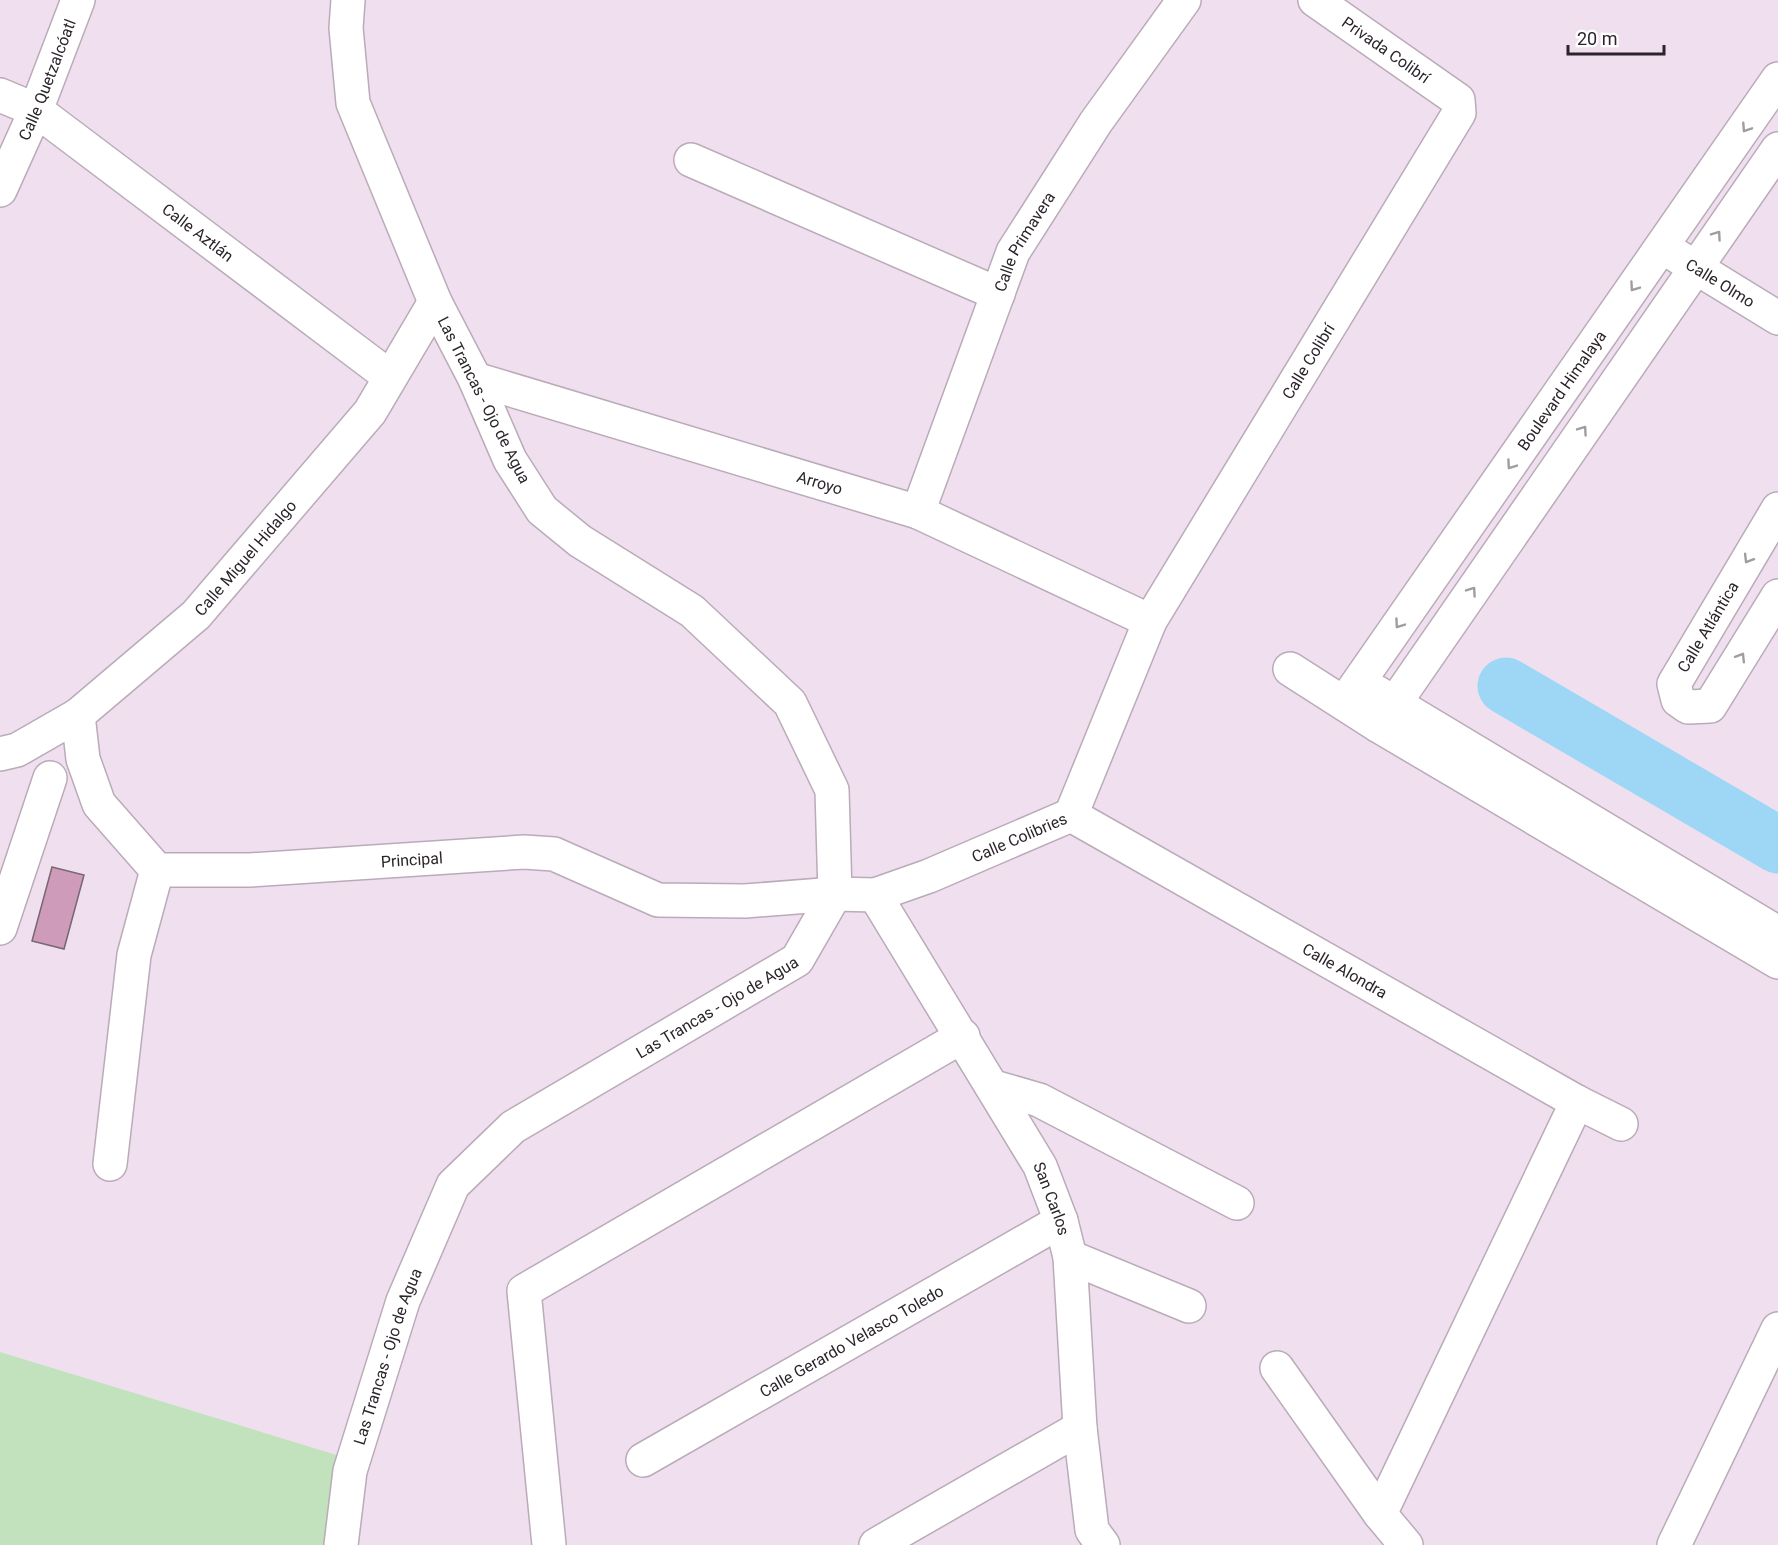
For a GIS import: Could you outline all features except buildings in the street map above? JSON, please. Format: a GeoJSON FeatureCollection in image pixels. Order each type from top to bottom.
{"type":"FeatureCollection","features":[{"type":"Feature","properties":{"kind":"street","name":"Calle Quetzalcóatl"},"geometry":{"type":"LineString","coordinates":[[3,175],[36,110],[78,0]]}},
{"type":"Feature","properties":{"kind":"street","name":"Las Trancas - Ojo de Agua"},"geometry":{"type":"LineString","coordinates":[[341,1545],[350,1471],[403,1301],[453,1185],[513,1127],[797,960],[835,894],[832,790],[790,703],[692,611],[580,541],[542,510],[510,460],[476,379],[435,302],[353,103],[346,28],[348,0]]}},
{"type":"Feature","properties":{"kind":"street","name":"Calle Primavera"},"geometry":{"type":"LineString","coordinates":[[918,512],[1019,242],[1096,122],[1184,0]]}},
{"type":"Feature","properties":{"kind":"street","name":"Privada Colibrí"},"geometry":{"type":"LineString","coordinates":[[1315,0],[1458,100]]}},
{"type":"Feature","properties":{"kind":"street","name":"Boulevard Himalaya"},"geometry":{"type":"LineString","coordinates":[[1352,692],[1778,79]]}},
{"type":"Feature","properties":{"kind":"street","name":"Calle Aztlán"},"geometry":{"type":"LineString","coordinates":[[0,95],[36,110],[390,377]]}},
{"type":"Feature","properties":{"kind":"street","name":"Calle Colibrí"},"geometry":{"type":"LineString","coordinates":[[1150,621],[1460,112],[1458,100]]}},
{"type":"Feature","properties":{"kind":"street"},"geometry":{"type":"LineString","coordinates":[[1387,715],[1778,149]]}},
{"type":"Feature","properties":{"kind":"street"},"geometry":{"type":"LineString","coordinates":[[692,160],[998,294]]}},
{"type":"Feature","properties":{"kind":"street","name":"Calle Olmo"},"geometry":{"type":"LineString","coordinates":[[1663,246],[1694,268],[1778,318]]}},
{"type":"Feature","properties":{"kind":"street","name":"Calle Miguel Hidalgo"},"geometry":{"type":"LineString","coordinates":[[8,752],[78,716],[196,615],[369,412],[435,302]]}},
{"type":"Feature","properties":{"kind":"street","name":"Arroyo"},"geometry":{"type":"LineString","coordinates":[[476,379],[918,512],[1150,621]]}},
{"type":"Feature","properties":{"kind":"street","name":"Calle Atlántica"},"geometry":{"type":"LineString","coordinates":[[1778,509],[1674,684],[1678,699],[1688,707],[1710,706],[1778,596]]}},
{"type":"Feature","properties":{"kind":"street","name":"Calle Colibries"},"geometry":{"type":"LineString","coordinates":[[835,894],[875,895],[929,876],[1071,815],[1150,621]]}},
{"type":"Feature","properties":{"kind":"street"},"geometry":{"type":"LineString","coordinates":[[1290,669],[1352,692],[1778,962]]}},
{"type":"Feature","properties":{"kind":"street"},"geometry":{"type":"LineString","coordinates":[[1387,715],[1778,933]]}},
{"type":"Feature","properties":{"kind":"street"},"geometry":{"type":"LineString","coordinates":[[78,716],[83,759],[99,804]]}},
{"type":"Feature","properties":{"kind":"street"},"geometry":{"type":"LineString","coordinates":[[8,752],[99,804],[157,870],[134,956],[110,1164]]}},
{"type":"Feature","properties":{"kind":"street"},"geometry":{"type":"LineString","coordinates":[[0,928],[50,778]]}},
{"type":"Feature","properties":{"kind":"street","name":"Calle Alondra"},"geometry":{"type":"LineString","coordinates":[[1071,815],[1576,1102],[1622,1124]]}},
{"type":"Feature","properties":{"kind":"street","name":"Principal"},"geometry":{"type":"LineString","coordinates":[[157,870],[250,870],[524,852],[554,854],[658,900],[745,901],[835,894]]}},
{"type":"Feature","properties":{"kind":"street","name":"San Carlos"},"geometry":{"type":"LineString","coordinates":[[875,895],[963,1036],[1040,1166],[1061,1221],[1070,1257],[1080,1428],[1092,1530],[1103,1545]]}},
{"type":"Feature","properties":{"kind":"street"},"geometry":{"type":"LineString","coordinates":[[549,1545],[524,1291],[963,1036]]}},
{"type":"Feature","properties":{"kind":"street"},"geometry":{"type":"LineString","coordinates":[[994,1088],[1039,1100],[1237,1203]]}},
{"type":"Feature","properties":{"kind":"street"},"geometry":{"type":"LineString","coordinates":[[1380,1514],[1576,1102]]}},
{"type":"Feature","properties":{"kind":"street","name":"Calle Gerardo Velasco Toledo"},"geometry":{"type":"LineString","coordinates":[[642,1460],[1061,1221]]}},
{"type":"Feature","properties":{"kind":"street"},"geometry":{"type":"LineString","coordinates":[[1070,1257],[1189,1306]]}},
{"type":"Feature","properties":{"kind":"street"},"geometry":{"type":"LineString","coordinates":[[1674,1545],[1778,1329]]}},
{"type":"Feature","properties":{"kind":"street"},"geometry":{"type":"LineString","coordinates":[[1277,1368],[1380,1514],[1406,1545]]}},
{"type":"Feature","properties":{"kind":"street"},"geometry":{"type":"LineString","coordinates":[[884,1543],[1080,1428]]}},
{"type":"Feature","properties":{"kind":"green space"},"geometry":{"type":"Polygon","coordinates":[[[0,1352],[340,1456],[348,1545],[0,1545],[0,1352]]]}},
{"type":"Feature","properties":{"kind":"waterway"},"geometry":{"type":"LineString","coordinates":[[1506,686],[1778,845]]}}]}
